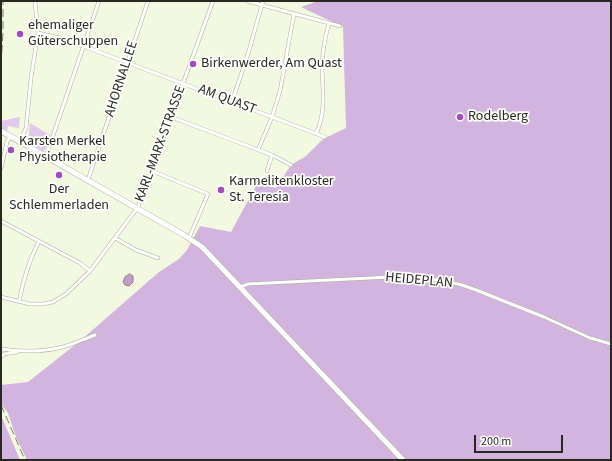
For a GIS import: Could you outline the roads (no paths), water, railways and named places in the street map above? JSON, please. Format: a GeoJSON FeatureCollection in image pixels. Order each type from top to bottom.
{"type":"FeatureCollection","features":[{"type":"Feature","properties":{"kind":"main road"},"geometry":{"type":"LineString","coordinates":[[2,132],[138,208],[200,245],[403,460]]}},
{"type":"Feature","properties":{"kind":"street"},"geometry":{"type":"LineString","coordinates":[[20,142],[26,128],[31,78],[38,34],[36,1]]}},
{"type":"Feature","properties":{"kind":"street"},"geometry":{"type":"LineString","coordinates":[[46,156],[99,1]]}},
{"type":"Feature","properties":{"kind":"street","name":"AHORNALLEE"},"geometry":{"type":"LineString","coordinates":[[88,180],[148,1]]}},
{"type":"Feature","properties":{"kind":"street","name":"KARL-MARX-STRASSE"},"geometry":{"type":"LineString","coordinates":[[1,297],[19,302],[43,304],[53,302],[77,284],[90,271],[138,208],[213,1]]}},
{"type":"Feature","properties":{"kind":"street"},"geometry":{"type":"LineString","coordinates":[[248,1],[340,26]]}},
{"type":"Feature","properties":{"kind":"street"},"geometry":{"type":"LineString","coordinates":[[232,102],[248,54],[263,1]]}},
{"type":"Feature","properties":{"kind":"street"},"geometry":{"type":"LineString","coordinates":[[258,150],[272,117],[280,91],[294,14]]}},
{"type":"Feature","properties":{"kind":"street"},"geometry":{"type":"LineString","coordinates":[[316,134],[320,125],[323,110],[323,49],[329,24]]}},
{"type":"Feature","properties":{"kind":"street","name":"AM QUAST"},"geometry":{"type":"LineString","coordinates":[[38,34],[60,38],[83,46],[325,137]]}},
{"type":"Feature","properties":{"kind":"street"},"geometry":{"type":"LineString","coordinates":[[171,117],[272,155],[290,164]]}},
{"type":"Feature","properties":{"kind":"street"},"geometry":{"type":"LineString","coordinates":[[1,168],[6,143],[10,136]]}},
{"type":"Feature","properties":{"kind":"street"},"geometry":{"type":"LineString","coordinates":[[267,171],[272,155]]}},
{"type":"Feature","properties":{"kind":"street"},"geometry":{"type":"LineString","coordinates":[[152,171],[208,194],[189,238]]}},
{"type":"Feature","properties":{"kind":"street"},"geometry":{"type":"LineString","coordinates":[[1,221],[80,262],[90,271]]}},
{"type":"Feature","properties":{"kind":"street"},"geometry":{"type":"LineString","coordinates":[[115,238],[136,250],[158,258]]}},
{"type":"Feature","properties":{"kind":"street"},"geometry":{"type":"LineString","coordinates":[[19,302],[30,259],[39,241]]}},
{"type":"Feature","properties":{"kind":"street","name":"HEIDEPLAN"},"geometry":{"type":"LineString","coordinates":[[240,286],[248,284],[390,276],[439,280],[476,290],[544,317],[590,338],[611,344]]}},
{"type":"Feature","properties":{"kind":"street"},"geometry":{"type":"LineString","coordinates":[[2,356],[4,354],[62,347],[95,335]]}},
{"type":"Feature","properties":{"kind":"street"},"geometry":{"type":"LineString","coordinates":[[1,349],[19,352]]}},
{"type":"Feature","properties":{"kind":"railway"},"geometry":{"type":"LineString","coordinates":[[1,65],[3,1]]}},
{"type":"Feature","properties":{"kind":"railway"},"geometry":{"type":"LineString","coordinates":[[1,405],[25,460]]}},
{"type":"Feature","properties":{"kind":"place","name":"ehemaliger Güterschuppen"},"geometry":{"type":"Point","coordinates":[20,34]}},
{"type":"Feature","properties":{"kind":"place","name":"Birkenwerder, Am Quast"},"geometry":{"type":"Point","coordinates":[193,64]}},
{"type":"Feature","properties":{"kind":"place","name":"Rodelberg"},"geometry":{"type":"Point","coordinates":[460,117]}},
{"type":"Feature","properties":{"kind":"place","name":"Karsten Merkel Physiotherapie"},"geometry":{"type":"Point","coordinates":[11,150]}},
{"type":"Feature","properties":{"kind":"place","name":"Der Schlemmerladen"},"geometry":{"type":"Point","coordinates":[59,175]}},
{"type":"Feature","properties":{"kind":"place","name":"Karmelitenkloster St. Teresia"},"geometry":{"type":"Point","coordinates":[221,190]}}]}
